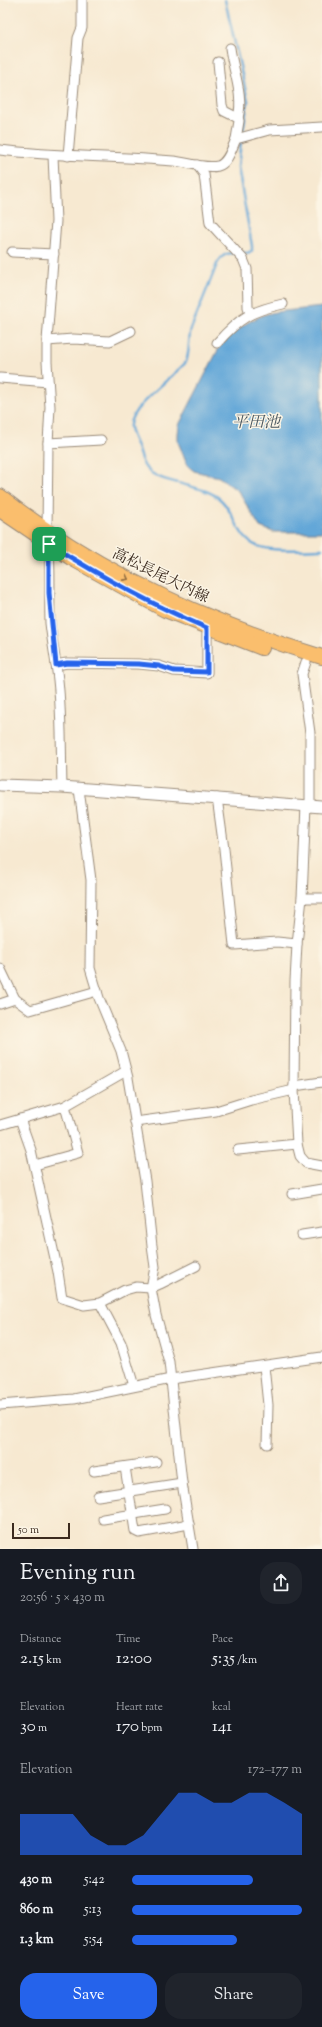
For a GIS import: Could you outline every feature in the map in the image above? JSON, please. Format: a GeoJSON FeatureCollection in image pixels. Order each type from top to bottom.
{"type":"FeatureCollection","features":[{"type":"Feature","properties":{"kind":"main road","name":"高松長尾大内線"},"geometry":{"type":"LineString","coordinates":[[0,496],[48,538],[93,571],[165,610],[207,628],[273,652],[322,667]]}},
{"type":"Feature","properties":{"kind":"main road","name":"高松長尾大内線"},"geometry":{"type":"LineString","coordinates":[[0,510],[48,538],[170,601],[277,644],[322,657]]}},
{"type":"Feature","properties":{"kind":"street"},"geometry":{"type":"LineString","coordinates":[[68,156],[78,38],[82,28],[82,0]]}},
{"type":"Feature","properties":{"kind":"street"},"geometry":{"type":"LineString","coordinates":[[0,150],[53,156],[174,161],[207,167],[219,165],[225,161],[239,138],[238,118],[241,107],[240,97],[230,48]]}},
{"type":"Feature","properties":{"kind":"street"},"geometry":{"type":"LineString","coordinates":[[232,62],[216,62],[222,105],[224,110],[238,118]]}},
{"type":"Feature","properties":{"kind":"street"},"geometry":{"type":"LineString","coordinates":[[239,138],[269,130],[322,127]]}},
{"type":"Feature","properties":{"kind":"street"},"geometry":{"type":"LineString","coordinates":[[53,156],[56,221],[47,341],[50,407],[48,443],[48,538],[49,593],[60,718],[62,787]]}},
{"type":"Feature","properties":{"kind":"street"},"geometry":{"type":"LineString","coordinates":[[197,165],[204,174],[210,223],[243,259],[247,269],[248,307],[250,313]]}},
{"type":"Feature","properties":{"kind":"street"},"geometry":{"type":"LineString","coordinates":[[12,252],[54,254]]}},
{"type":"Feature","properties":{"kind":"street"},"geometry":{"type":"LineString","coordinates":[[217,343],[232,325],[250,313],[283,304]]}},
{"type":"Feature","properties":{"kind":"street"},"geometry":{"type":"LineString","coordinates":[[47,341],[73,339],[110,341],[131,331]]}},
{"type":"Feature","properties":{"kind":"street"},"geometry":{"type":"LineString","coordinates":[[0,378],[48,382]]}},
{"type":"Feature","properties":{"kind":"street"},"geometry":{"type":"LineString","coordinates":[[48,443],[101,440]]}},
{"type":"Feature","properties":{"kind":"street"},"geometry":{"type":"LineString","coordinates":[[56,665],[67,663],[139,664],[159,666],[174,671],[207,672],[207,628]]}},
{"type":"Feature","properties":{"kind":"street"},"geometry":{"type":"LineString","coordinates":[[306,662],[302,674],[310,733],[308,806],[302,898],[297,944],[294,1088],[297,1144],[300,1156],[306,1163],[322,1166]]}},
{"type":"Feature","properties":{"kind":"street"},"geometry":{"type":"LineString","coordinates":[[0,785],[62,787],[322,806]]}},
{"type":"Feature","properties":{"kind":"street"},"geometry":{"type":"LineString","coordinates":[[79,789],[91,880],[90,968],[97,991],[121,1050],[126,1071],[145,1181],[155,1267],[151,1288],[171,1379],[182,1483],[193,1549]]}},
{"type":"Feature","properties":{"kind":"street"},"geometry":{"type":"LineString","coordinates":[[217,798],[234,945],[277,942],[297,944]]}},
{"type":"Feature","properties":{"kind":"street"},"geometry":{"type":"LineString","coordinates":[[302,898],[322,898]]}},
{"type":"Feature","properties":{"kind":"street"},"geometry":{"type":"LineString","coordinates":[[0,968],[15,999],[30,1010],[97,991]]}},
{"type":"Feature","properties":{"kind":"street"},"geometry":{"type":"LineString","coordinates":[[0,1004],[15,999]]}},
{"type":"Feature","properties":{"kind":"street"},"geometry":{"type":"LineString","coordinates":[[0,1125],[65,1106],[126,1071]]}},
{"type":"Feature","properties":{"kind":"street"},"geometry":{"type":"LineString","coordinates":[[135,1122],[216,1111],[294,1088],[322,1082]]}},
{"type":"Feature","properties":{"kind":"street"},"geometry":{"type":"LineString","coordinates":[[35,1165],[78,1153],[65,1106]]}},
{"type":"Feature","properties":{"kind":"street"},"geometry":{"type":"LineString","coordinates":[[20,1119],[35,1165],[58,1272],[62,1298],[84,1305],[100,1303],[136,1287],[151,1288],[196,1266]]}},
{"type":"Feature","properties":{"kind":"street"},"geometry":{"type":"LineString","coordinates":[[238,1150],[297,1144]]}},
{"type":"Feature","properties":{"kind":"street"},"geometry":{"type":"LineString","coordinates":[[292,1194],[322,1189]]}},
{"type":"Feature","properties":{"kind":"street"},"geometry":{"type":"LineString","coordinates":[[302,1234],[322,1232]]}},
{"type":"Feature","properties":{"kind":"street"},"geometry":{"type":"LineString","coordinates":[[100,1303],[121,1343],[134,1386]]}},
{"type":"Feature","properties":{"kind":"street"},"geometry":{"type":"LineString","coordinates":[[0,1405],[74,1399],[171,1379],[322,1357]]}},
{"type":"Feature","properties":{"kind":"street"},"geometry":{"type":"LineString","coordinates":[[264,1366],[268,1405],[267,1444]]}},
{"type":"Feature","properties":{"kind":"street"},"geometry":{"type":"LineString","coordinates":[[94,1471],[156,1462]]}},
{"type":"Feature","properties":{"kind":"street"},"geometry":{"type":"LineString","coordinates":[[125,1466],[135,1531],[139,1533],[189,1524]]}},
{"type":"Feature","properties":{"kind":"street"},"geometry":{"type":"LineString","coordinates":[[98,1496],[182,1483]]}},
{"type":"Feature","properties":{"kind":"street"},"geometry":{"type":"LineString","coordinates":[[102,1519],[165,1509]]}},
{"type":"Feature","properties":{"kind":"water","name":"平田池"},"geometry":{"type":"Polygon","coordinates":[[[322,307],[322,532],[273,532],[260,527],[238,491],[219,477],[194,471],[188,466],[178,442],[179,425],[219,348],[230,336],[247,323],[263,315],[275,312],[322,307]]]}},
{"type":"Feature","properties":{"kind":"waterway"},"geometry":{"type":"LineString","coordinates":[[225,0],[248,101],[242,136]]}},
{"type":"Feature","properties":{"kind":"waterway"},"geometry":{"type":"LineString","coordinates":[[241,141],[238,167],[252,251],[241,253]]}},
{"type":"Feature","properties":{"kind":"waterway"},"geometry":{"type":"LineString","coordinates":[[234,253],[223,256],[217,264],[191,329],[186,362],[136,411],[131,420],[131,432],[142,462],[151,473],[170,481],[204,490],[213,494],[221,500],[240,530],[253,544],[260,547],[277,550],[322,549]]}},
{"type":"Feature","properties":{"kind":"route"},"geometry":{"type":"LineString","coordinates":[[49,544],[116,584],[165,610],[207,628],[207,672],[174,671],[159,666],[139,664],[67,663],[56,665],[51,627],[49,593],[49,544]]}}]}
